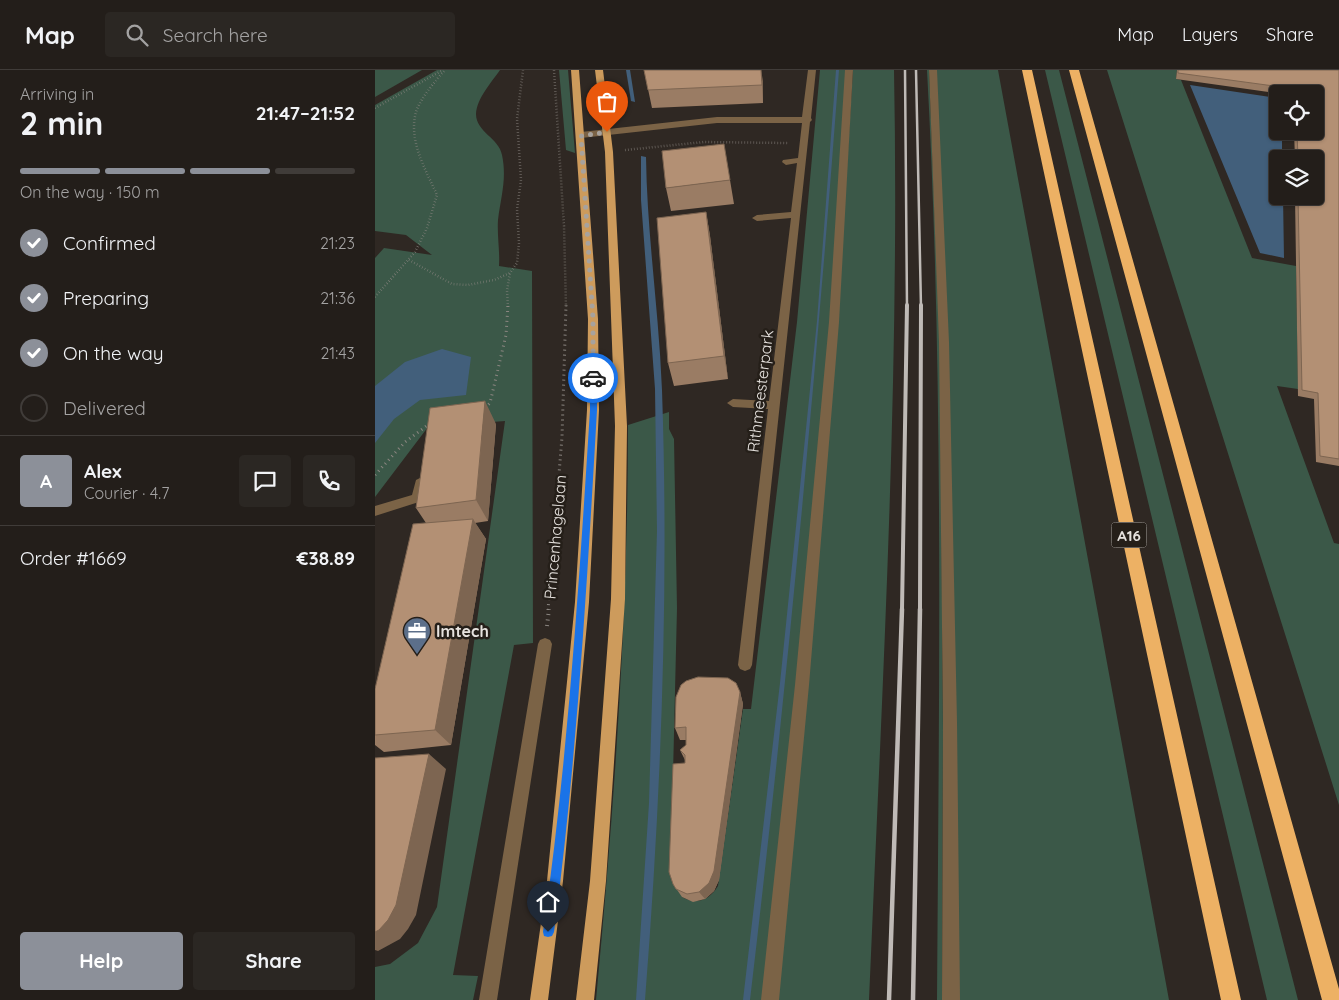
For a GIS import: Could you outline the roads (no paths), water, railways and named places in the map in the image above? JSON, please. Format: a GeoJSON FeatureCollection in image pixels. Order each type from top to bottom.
{"type":"FeatureCollection","features":[{"type":"Feature","properties":{"kind":"highway","name":"A16"},"geometry":{"type":"LineString","coordinates":[[1027,70],[1231,1000]]}},
{"type":"Feature","properties":{"kind":"highway"},"geometry":{"type":"LineString","coordinates":[[1074,70],[1331,1000]]}},
{"type":"Feature","properties":{"kind":"main road","name":"Princenhagelaan"},"geometry":{"type":"LineString","coordinates":[[539,1000],[555,881],[582,602],[593,410],[593,319],[575,70]]}},
{"type":"Feature","properties":{"kind":"main road"},"geometry":{"type":"LineString","coordinates":[[585,1000],[598,881],[618,599],[621,426],[609,152],[599,70]]}},
{"type":"Feature","properties":{"kind":"street","name":"Rithmeesterpark"},"geometry":{"type":"LineString","coordinates":[[745,665],[808,120],[812,70]]}},
{"type":"Feature","properties":{"kind":"street"},"geometry":{"type":"LineString","coordinates":[[770,1000],[803,685],[831,352],[849,70]]}},
{"type":"Feature","properties":{"kind":"street"},"geometry":{"type":"LineString","coordinates":[[933,70],[944,342],[950,732],[951,1000]]}},
{"type":"Feature","properties":{"kind":"street"},"geometry":{"type":"LineString","coordinates":[[581,136],[717,120],[808,120]]}},
{"type":"Feature","properties":{"kind":"street"},"geometry":{"type":"LineString","coordinates":[[786,162],[803,160]]}},
{"type":"Feature","properties":{"kind":"street"},"geometry":{"type":"LineString","coordinates":[[757,218],[797,214]]}},
{"type":"Feature","properties":{"kind":"street"},"geometry":{"type":"LineString","coordinates":[[733,403],[775,405]]}},
{"type":"Feature","properties":{"kind":"street"},"geometry":{"type":"LineString","coordinates":[[375,511],[417,498],[421,469]]}},
{"type":"Feature","properties":{"kind":"street"},"geometry":{"type":"LineString","coordinates":[[488,1000],[545,644]]}},
{"type":"Feature","properties":{"kind":"water"},"geometry":{"type":"Polygon","coordinates":[[[836,70],[839,70],[829,198],[788,657],[750,1000],[743,1000],[780,683],[817,321],[836,70]]]}},
{"type":"Feature","properties":{"kind":"water"},"geometry":{"type":"Polygon","coordinates":[[[1190,85],[1269,97],[1269,140],[1282,140],[1282,150],[1269,150],[1269,205],[1283,205],[1284,258],[1260,253],[1190,85]]]}},
{"type":"Feature","properties":{"kind":"water"},"geometry":{"type":"Polygon","coordinates":[[[641,156],[646,157],[662,390],[665,542],[662,695],[651,924],[645,1000],[636,1000],[649,803],[657,531],[655,389],[641,200],[641,156]]]}},
{"type":"Feature","properties":{"kind":"water"},"geometry":{"type":"Polygon","coordinates":[[[442,349],[471,357],[466,395],[420,400],[394,419],[375,443],[375,386],[405,362],[442,349]]]}},
{"type":"Feature","properties":{"kind":"waterway"},"geometry":{"type":"LineString","coordinates":[[628,70],[633,101]]}},
{"type":"Feature","properties":{"kind":"railway"},"geometry":{"type":"LineString","coordinates":[[905,70],[907,306]]}},
{"type":"Feature","properties":{"kind":"railway"},"geometry":{"type":"LineString","coordinates":[[916,70],[921,307]]}},
{"type":"Feature","properties":{"kind":"railway"},"geometry":{"type":"LineString","coordinates":[[902,610],[907,306]]}},
{"type":"Feature","properties":{"kind":"railway"},"geometry":{"type":"LineString","coordinates":[[920,610],[921,307]]}},
{"type":"Feature","properties":{"kind":"railway"},"geometry":{"type":"LineString","coordinates":[[889,1000],[902,609]]}},
{"type":"Feature","properties":{"kind":"railway"},"geometry":{"type":"LineString","coordinates":[[913,1000],[920,609]]}},
{"type":"Feature","properties":{"kind":"place","name":"Imtech"},"geometry":{"type":"Point","coordinates":[417,655]}}]}
